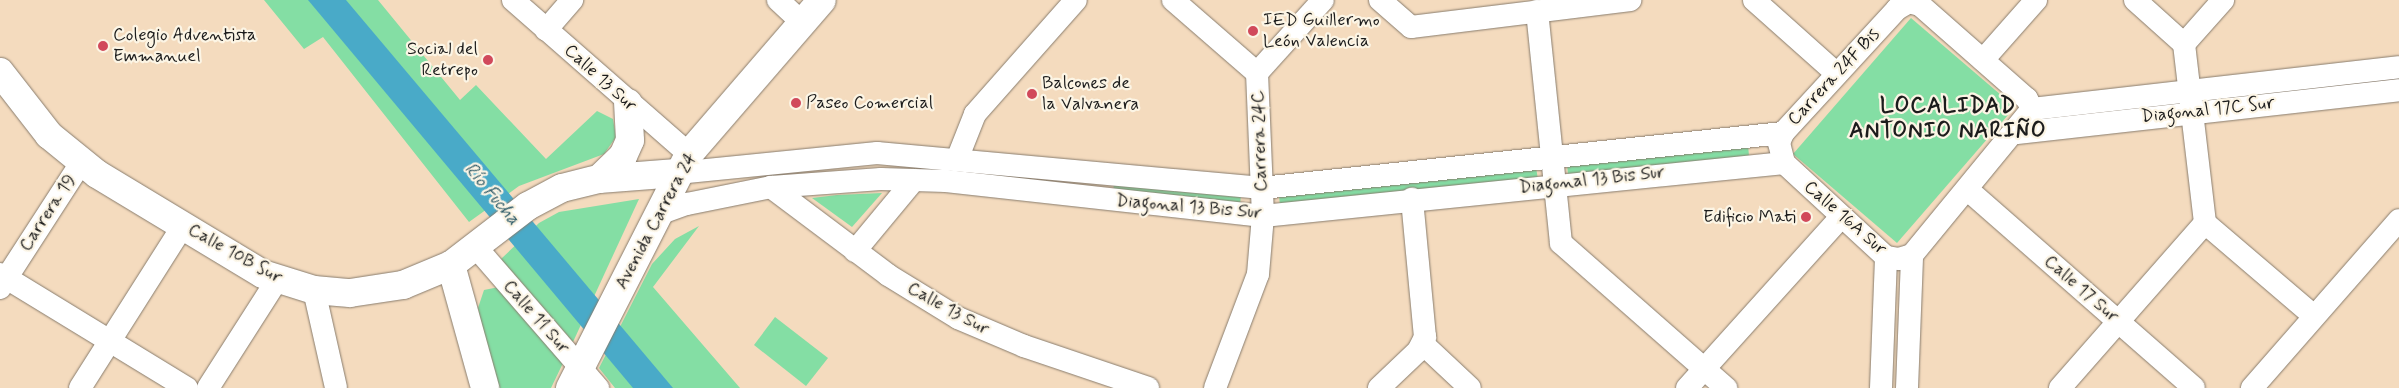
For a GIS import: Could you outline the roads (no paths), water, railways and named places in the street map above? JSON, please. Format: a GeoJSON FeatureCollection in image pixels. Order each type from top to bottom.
{"type":"FeatureCollection","features":[{"type":"Feature","properties":{"kind":"main road","name":"Avenida Carrera 24"},"geometry":{"type":"LineString","coordinates":[[579,369],[683,163],[822,0]]}},
{"type":"Feature","properties":{"kind":"main road","name":"Calle 10B Sur"},"geometry":{"type":"LineString","coordinates":[[0,72],[32,116],[81,163],[183,226],[277,280],[314,290],[386,290],[451,265],[528,206],[562,188],[683,163]]}},
{"type":"Feature","properties":{"kind":"main road"},"geometry":{"type":"LineString","coordinates":[[599,179],[624,156],[630,140],[628,103]]}},
{"type":"Feature","properties":{"kind":"main road"},"geometry":{"type":"LineString","coordinates":[[451,265],[485,388]]}},
{"type":"Feature","properties":{"kind":"street","name":"Calle 13 Sur"},"geometry":{"type":"LineString","coordinates":[[513,0],[628,103],[683,163]]}},
{"type":"Feature","properties":{"kind":"street"},"geometry":{"type":"LineString","coordinates":[[546,30],[572,0]]}},
{"type":"Feature","properties":{"kind":"street"},"geometry":{"type":"LineString","coordinates":[[778,0],[802,22]]}},
{"type":"Feature","properties":{"kind":"street"},"geometry":{"type":"LineString","coordinates":[[958,157],[975,114],[1076,0]]}},
{"type":"Feature","properties":{"kind":"street"},"geometry":{"type":"LineString","coordinates":[[1172,0],[1257,73]]}},
{"type":"Feature","properties":{"kind":"street","name":"Carrera 24C"},"geometry":{"type":"LineString","coordinates":[[1215,388],[1258,274],[1263,216],[1257,73],[1323,0]]}},
{"type":"Feature","properties":{"kind":"street"},"geometry":{"type":"LineString","coordinates":[[1380,0],[1411,27],[1630,0]]}},
{"type":"Feature","properties":{"kind":"street"},"geometry":{"type":"LineString","coordinates":[[1907,388],[1912,255],[2017,133],[2032,109],[2027,98],[1983,60],[2036,0]]}},
{"type":"Feature","properties":{"kind":"street"},"geometry":{"type":"LineString","coordinates":[[2136,0],[2184,44],[2205,223],[2314,316]]}},
{"type":"Feature","properties":{"kind":"street"},"geometry":{"type":"LineString","coordinates":[[2184,44],[2223,0]]}},
{"type":"Feature","properties":{"kind":"street","name":"Carrera 24F Bis"},"geometry":{"type":"LineString","coordinates":[[1784,163],[1780,152],[1783,133],[1837,74],[1909,2],[1920,5],[1983,60]]}},
{"type":"Feature","properties":{"kind":"street"},"geometry":{"type":"LineString","coordinates":[[1767,4],[1837,74]]}},
{"type":"Feature","properties":{"kind":"street"},"geometry":{"type":"LineString","coordinates":[[1537,11],[1554,159],[1561,243],[1726,388]]}},
{"type":"Feature","properties":{"kind":"street","name":"Diagonal 17C Sur"},"geometry":{"type":"LineString","coordinates":[[2017,133],[2190,101],[2399,67]]}},
{"type":"Feature","properties":{"kind":"street","name":"Diagonal 17C Sur"},"geometry":{"type":"LineString","coordinates":[[2032,109],[2399,90]]}},
{"type":"Feature","properties":{"kind":"street","name":"Diagonal 13 Bis Sur"},"geometry":{"type":"LineString","coordinates":[[683,163],[843,154],[958,157],[1262,188],[1554,159],[1783,133]]}},
{"type":"Feature","properties":{"kind":"street","name":"Carrera 19"},"geometry":{"type":"LineString","coordinates":[[2,280],[81,163]]}},
{"type":"Feature","properties":{"kind":"street","name":"Diagonal 13 Bis Sur"},"geometry":{"type":"LineString","coordinates":[[656,215],[687,204],[771,187],[843,179],[914,180],[1263,216],[1412,199],[1784,163]]}},
{"type":"Feature","properties":{"kind":"street","name":"Calle 16A Sur"},"geometry":{"type":"LineString","coordinates":[[1784,163],[1886,257],[1912,255]]}},
{"type":"Feature","properties":{"kind":"street"},"geometry":{"type":"LineString","coordinates":[[1102,199],[1105,173]]}},
{"type":"Feature","properties":{"kind":"street"},"geometry":{"type":"LineString","coordinates":[[855,251],[914,180]]}},
{"type":"Feature","properties":{"kind":"street","name":"Calle 13 Sur"},"geometry":{"type":"LineString","coordinates":[[771,187],[855,251],[930,302],[974,326],[1148,388]]}},
{"type":"Feature","properties":{"kind":"street","name":"Calle 17 Sur"},"geometry":{"type":"LineString","coordinates":[[1968,190],[2194,388]]}},
{"type":"Feature","properties":{"kind":"street"},"geometry":{"type":"LineString","coordinates":[[1379,388],[1423,344],[1425,328],[1412,199]]}},
{"type":"Feature","properties":{"kind":"street"},"geometry":{"type":"LineString","coordinates":[[1687,388],[1841,217]]}},
{"type":"Feature","properties":{"kind":"street"},"geometry":{"type":"LineString","coordinates":[[2060,388],[2205,223]]}},
{"type":"Feature","properties":{"kind":"street"},"geometry":{"type":"LineString","coordinates":[[80,388],[108,340],[183,226]]}},
{"type":"Feature","properties":{"kind":"street"},"geometry":{"type":"LineString","coordinates":[[2252,388],[2314,316],[2396,230]]}},
{"type":"Feature","properties":{"kind":"street","name":"Calle 11 Sur"},"geometry":{"type":"LineString","coordinates":[[485,238],[579,369],[598,388]]}},
{"type":"Feature","properties":{"kind":"street"},"geometry":{"type":"LineString","coordinates":[[1881,388],[1886,257]]}},
{"type":"Feature","properties":{"kind":"street"},"geometry":{"type":"LineString","coordinates":[[2,280],[108,340],[187,388]]}},
{"type":"Feature","properties":{"kind":"street"},"geometry":{"type":"LineString","coordinates":[[208,388],[277,280]]}},
{"type":"Feature","properties":{"kind":"street"},"geometry":{"type":"LineString","coordinates":[[314,290],[336,388]]}},
{"type":"Feature","properties":{"kind":"street"},"geometry":{"type":"LineString","coordinates":[[1423,344],[1470,388]]}},
{"type":"Feature","properties":{"kind":"water","name":"Río Fucha"},"geometry":{"type":"Polygon","coordinates":[[[308,0],[346,0],[673,388],[633,388],[308,0]]]}},
{"type":"Feature","properties":{"kind":"place","name":"IED Guillermo León Valencia"},"geometry":{"type":"Point","coordinates":[1253,31]}},
{"type":"Feature","properties":{"kind":"place","name":"Colegio Adventista Emmanuel"},"geometry":{"type":"Point","coordinates":[103,46]}},
{"type":"Feature","properties":{"kind":"place","name":"Social del Retrepo"},"geometry":{"type":"Point","coordinates":[488,60]}},
{"type":"Feature","properties":{"kind":"place","name":"Balcones de la Valvanera"},"geometry":{"type":"Point","coordinates":[1032,94]}},
{"type":"Feature","properties":{"kind":"place","name":"Paseo Comercial"},"geometry":{"type":"Point","coordinates":[796,103]}},
{"type":"Feature","properties":{"kind":"place","name":"Edificio Mati"},"geometry":{"type":"Point","coordinates":[1806,217]}},
{"type":"Feature","properties":{"kind":"district","name":"LOCALIDAD ANTONIO NARIÑO"},"geometry":{"type":"Point","coordinates":[1948,118]}}]}
